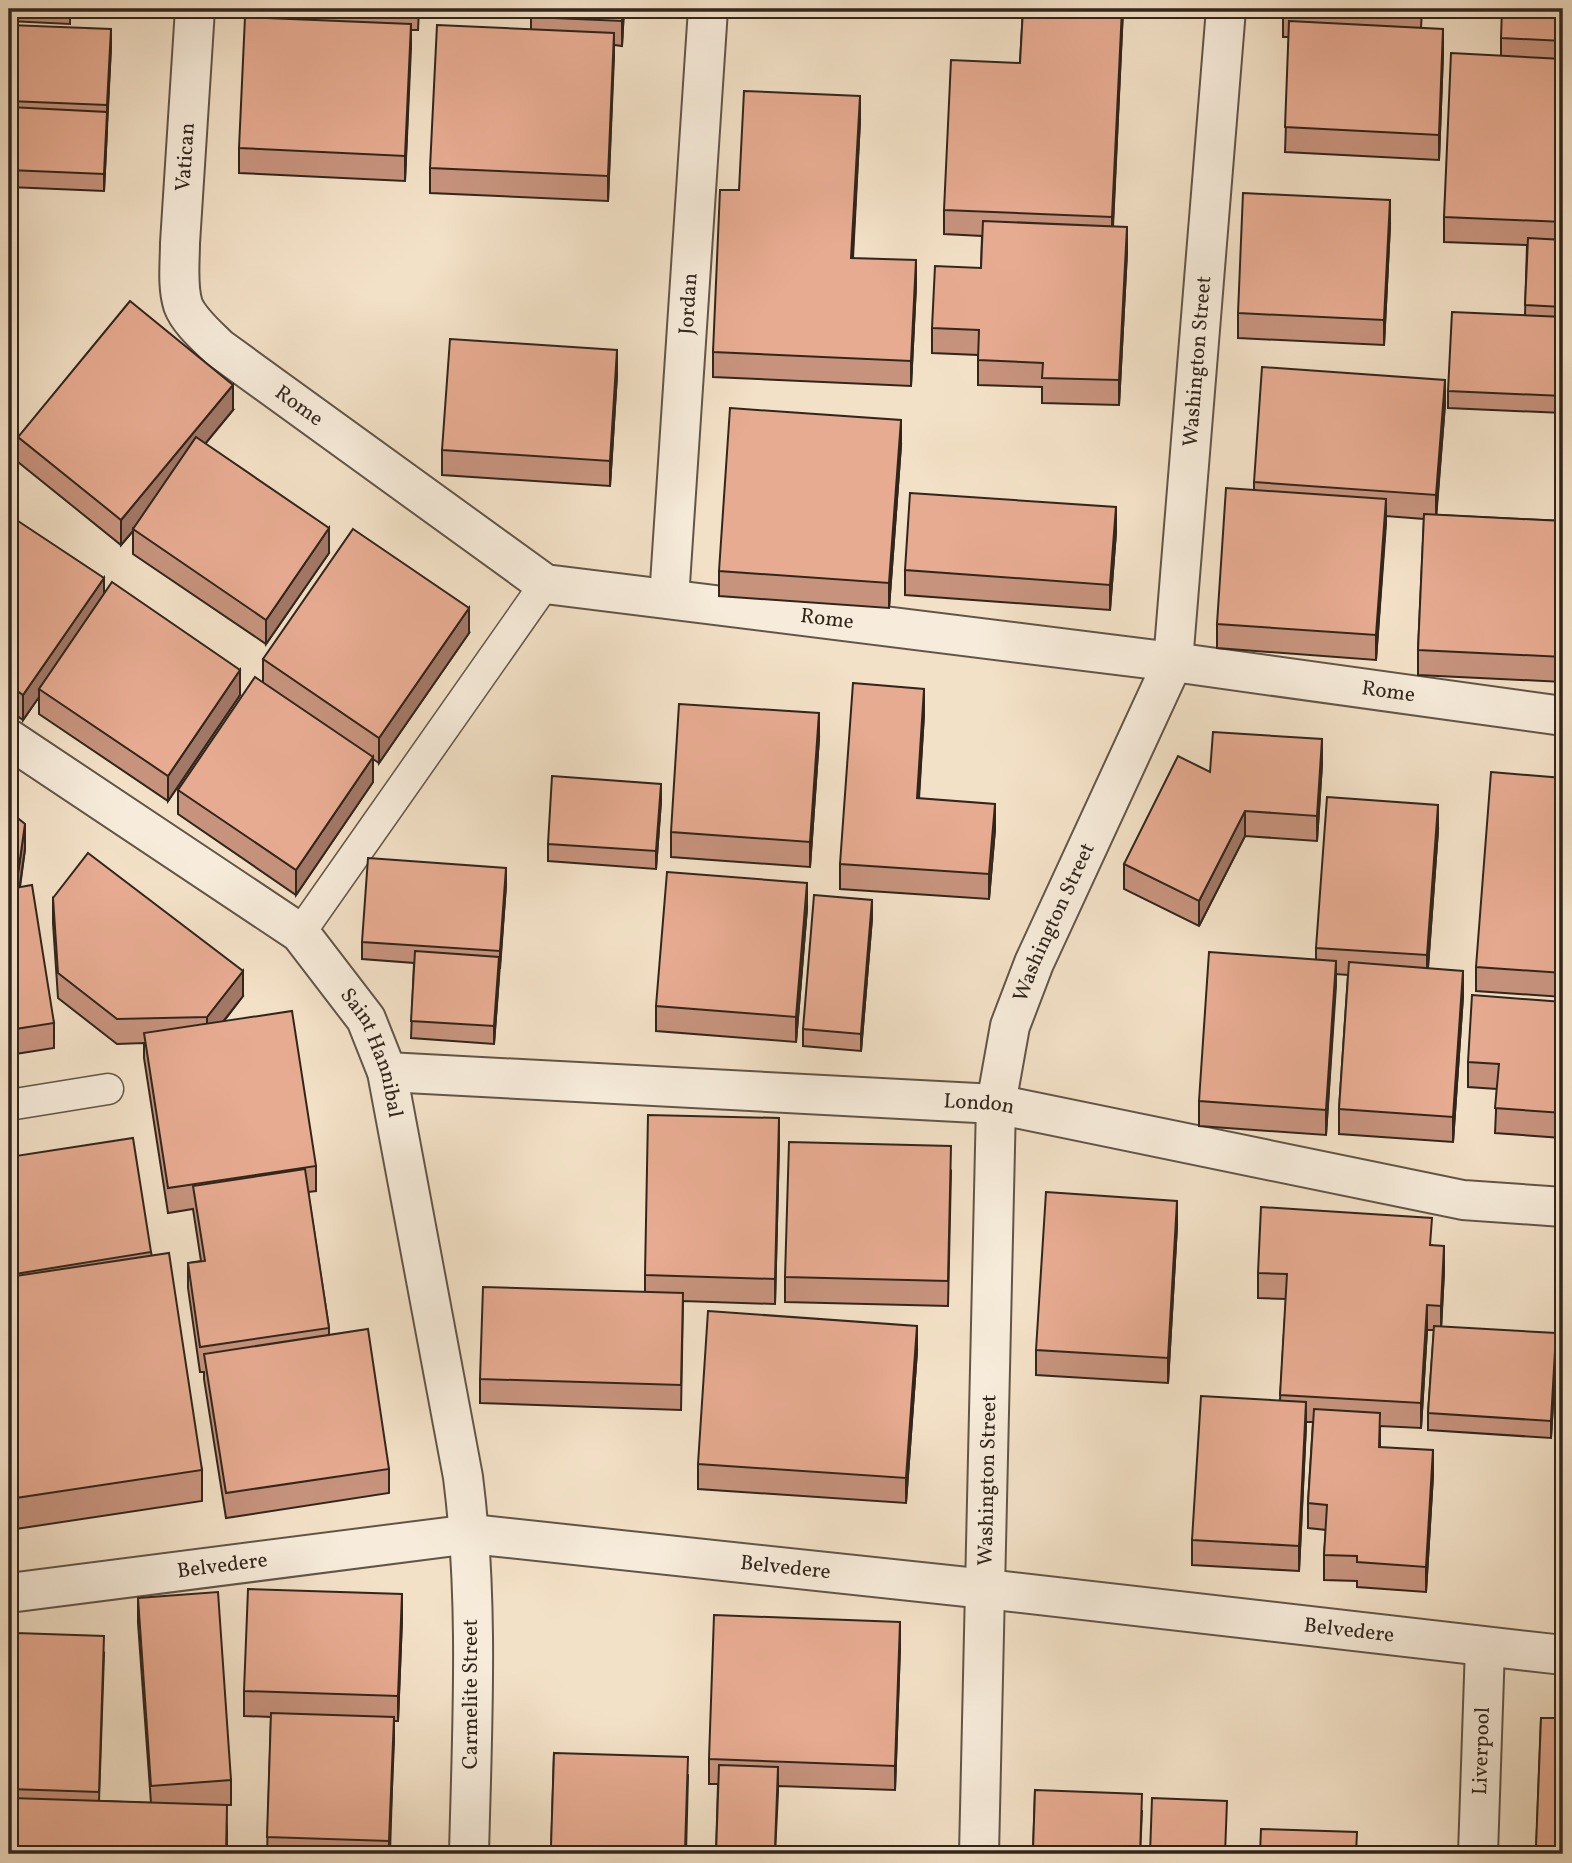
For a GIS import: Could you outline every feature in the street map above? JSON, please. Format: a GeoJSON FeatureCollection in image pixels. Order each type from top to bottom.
{"type":"FeatureCollection","features":[{"type":"Feature","properties":{"kind":"street","name":"Vatican"},"geometry":{"type":"LineString","coordinates":[[184,306],[180,243],[195,9]]}},
{"type":"Feature","properties":{"kind":"street","name":"Jordan"},"geometry":{"type":"LineString","coordinates":[[669,599],[708,9]]}},
{"type":"Feature","properties":{"kind":"street","name":"Washington Street"},"geometry":{"type":"LineString","coordinates":[[979,1854],[996,1104],[1010,1026],[1034,963],[1173,662],[1226,9]]}},
{"type":"Feature","properties":{"kind":"street","name":"Rome"},"geometry":{"type":"LineString","coordinates":[[184,306],[199,329],[219,348],[545,584],[1173,662],[1563,716]]}},
{"type":"Feature","properties":{"kind":"street","name":"Saint Hannibal"},"geometry":{"type":"LineString","coordinates":[[9,739],[300,933],[366,1018],[387,1072],[463,1477],[471,1534]]}},
{"type":"Feature","properties":{"kind":"street","name":"London"},"geometry":{"type":"LineString","coordinates":[[387,1072],[996,1104],[1463,1200],[1563,1208]]}},
{"type":"Feature","properties":{"kind":"street","name":"Belvedere"},"geometry":{"type":"LineString","coordinates":[[9,1593],[471,1534],[986,1588],[1563,1655]]}},
{"type":"Feature","properties":{"kind":"street","name":"Carmelite Street"},"geometry":{"type":"LineString","coordinates":[[469,1854],[472,1722],[471,1534]]}},
{"type":"Feature","properties":{"kind":"street","name":"Liverpool"},"geometry":{"type":"LineString","coordinates":[[1478,1854],[1485,1647]]}},
{"type":"Feature","properties":{"kind":"lane"},"geometry":{"type":"LineString","coordinates":[[300,933],[545,584]]}},
{"type":"Feature","properties":{"kind":"lane"},"geometry":{"type":"LineString","coordinates":[[9,1105],[108,1089]]}},
{"type":"Feature","properties":{"kind":"building"},"geometry":{"type":"Polygon","coordinates":[[[531,9],[623,9],[622,21],[531,17],[531,9]]]}},
{"type":"Feature","properties":{"kind":"building"},"geometry":{"type":"Polygon","coordinates":[[[1023,9],[1122,9],[1112,217],[944,210],[951,60],[1020,63],[1023,9]]]}},
{"type":"Feature","properties":{"kind":"building"},"geometry":{"type":"Polygon","coordinates":[[[1283,9],[1421,9],[1421,18],[1283,12],[1283,9]]]}},
{"type":"Feature","properties":{"kind":"building"},"geometry":{"type":"Polygon","coordinates":[[[1502,9],[1563,9],[1563,41],[1501,38],[1502,9]]]}},
{"type":"Feature","properties":{"kind":"building"},"geometry":{"type":"Polygon","coordinates":[[[245,17],[411,24],[405,156],[239,148],[245,17]]]}},
{"type":"Feature","properties":{"kind":"building"},"geometry":{"type":"Polygon","coordinates":[[[1289,21],[1443,29],[1439,135],[1285,127],[1289,21]]]}},
{"type":"Feature","properties":{"kind":"building"},"geometry":{"type":"Polygon","coordinates":[[[9,25],[111,29],[107,105],[9,101],[9,25]]]}},
{"type":"Feature","properties":{"kind":"building"},"geometry":{"type":"Polygon","coordinates":[[[437,25],[614,33],[608,176],[430,168],[437,25]]]}},
{"type":"Feature","properties":{"kind":"building"},"geometry":{"type":"Polygon","coordinates":[[[1451,53],[1563,59],[1563,222],[1444,217],[1451,53]]]}},
{"type":"Feature","properties":{"kind":"building"},"geometry":{"type":"Polygon","coordinates":[[[744,91],[860,96],[851,258],[916,260],[911,361],[713,352],[720,190],[739,190],[744,91]]]}},
{"type":"Feature","properties":{"kind":"building"},"geometry":{"type":"Polygon","coordinates":[[[9,107],[107,112],[104,174],[9,170],[9,107]]]}},
{"type":"Feature","properties":{"kind":"building"},"geometry":{"type":"Polygon","coordinates":[[[1243,193],[1390,200],[1384,320],[1238,313],[1243,193]]]}},
{"type":"Feature","properties":{"kind":"building"},"geometry":{"type":"Polygon","coordinates":[[[983,221],[1127,227],[1119,380],[1042,378],[1043,363],[978,360],[979,330],[932,328],[935,266],[981,268],[983,221]]]}},
{"type":"Feature","properties":{"kind":"building"},"geometry":{"type":"Polygon","coordinates":[[[1528,238],[1563,240],[1563,307],[1525,305],[1528,238]]]}},
{"type":"Feature","properties":{"kind":"building"},"geometry":{"type":"Polygon","coordinates":[[[130,301],[233,385],[121,520],[18,437],[130,301]]]}},
{"type":"Feature","properties":{"kind":"building"},"geometry":{"type":"Polygon","coordinates":[[[1452,312],[1563,317],[1563,396],[1448,391],[1452,312]]]}},
{"type":"Feature","properties":{"kind":"building"},"geometry":{"type":"Polygon","coordinates":[[[450,339],[617,350],[610,461],[442,450],[450,339]]]}},
{"type":"Feature","properties":{"kind":"building"},"geometry":{"type":"Polygon","coordinates":[[[1262,367],[1445,380],[1436,495],[1254,482],[1262,367]]]}},
{"type":"Feature","properties":{"kind":"building"},"geometry":{"type":"Polygon","coordinates":[[[730,408],[901,420],[889,583],[719,571],[730,408]]]}},
{"type":"Feature","properties":{"kind":"building"},"geometry":{"type":"Polygon","coordinates":[[[196,437],[329,528],[266,620],[133,529],[196,437]]]}},
{"type":"Feature","properties":{"kind":"building"},"geometry":{"type":"Polygon","coordinates":[[[1226,488],[1386,499],[1376,635],[1217,624],[1226,488]]]}},
{"type":"Feature","properties":{"kind":"building"},"geometry":{"type":"Polygon","coordinates":[[[910,493],[1116,507],[1110,585],[905,570],[910,493]]]}},
{"type":"Feature","properties":{"kind":"building"},"geometry":{"type":"Polygon","coordinates":[[[1424,514],[1563,521],[1563,657],[1418,650],[1424,514]]]}},
{"type":"Feature","properties":{"kind":"building"},"geometry":{"type":"Polygon","coordinates":[[[15,519],[104,578],[23,695],[9,685],[9,528],[15,519]]]}},
{"type":"Feature","properties":{"kind":"building"},"geometry":{"type":"Polygon","coordinates":[[[353,529],[469,608],[379,738],[263,659],[353,529]]]}},
{"type":"Feature","properties":{"kind":"building"},"geometry":{"type":"Polygon","coordinates":[[[112,582],[240,670],[168,776],[39,689],[112,582]]]}},
{"type":"Feature","properties":{"kind":"building"},"geometry":{"type":"Polygon","coordinates":[[[255,677],[373,757],[296,870],[178,790],[255,677]]]}},
{"type":"Feature","properties":{"kind":"building"},"geometry":{"type":"Polygon","coordinates":[[[853,683],[924,689],[917,798],[995,804],[989,874],[840,864],[853,683]]]}},
{"type":"Feature","properties":{"kind":"building"},"geometry":{"type":"Polygon","coordinates":[[[679,704],[819,713],[810,842],[671,832],[679,704]]]}},
{"type":"Feature","properties":{"kind":"building"},"geometry":{"type":"Polygon","coordinates":[[[1213,732],[1322,739],[1317,816],[1245,811],[1199,901],[1124,864],[1178,756],[1210,772],[1213,732]]]}},
{"type":"Feature","properties":{"kind":"building"},"geometry":{"type":"Polygon","coordinates":[[[1491,772],[1563,778],[1563,973],[1476,967],[1491,772]]]}},
{"type":"Feature","properties":{"kind":"building"},"geometry":{"type":"Polygon","coordinates":[[[552,776],[661,784],[656,851],[548,844],[552,776]]]}},
{"type":"Feature","properties":{"kind":"building"},"geometry":{"type":"Polygon","coordinates":[[[1327,797],[1438,805],[1427,955],[1316,948],[1327,797]]]}},
{"type":"Feature","properties":{"kind":"building"},"geometry":{"type":"Polygon","coordinates":[[[9,811],[25,824],[17,880],[9,881],[9,811]]]}},
{"type":"Feature","properties":{"kind":"building"},"geometry":{"type":"Polygon","coordinates":[[[88,853],[243,971],[207,1017],[117,1019],[58,973],[53,898],[88,853]]]}},
{"type":"Feature","properties":{"kind":"building"},"geometry":{"type":"Polygon","coordinates":[[[368,858],[506,868],[500,951],[362,942],[368,858]]]}},
{"type":"Feature","properties":{"kind":"building"},"geometry":{"type":"Polygon","coordinates":[[[667,872],[807,883],[796,1017],[656,1006],[667,872]]]}},
{"type":"Feature","properties":{"kind":"building"},"geometry":{"type":"Polygon","coordinates":[[[32,885],[54,1023],[9,1030],[9,889],[32,885]]]}},
{"type":"Feature","properties":{"kind":"building"},"geometry":{"type":"Polygon","coordinates":[[[814,895],[872,900],[861,1034],[803,1029],[814,895]]]}},
{"type":"Feature","properties":{"kind":"building"},"geometry":{"type":"Polygon","coordinates":[[[415,951],[499,957],[494,1026],[411,1021],[415,951]]]}},
{"type":"Feature","properties":{"kind":"building"},"geometry":{"type":"Polygon","coordinates":[[[1209,952],[1336,961],[1326,1110],[1199,1101],[1209,952]]]}},
{"type":"Feature","properties":{"kind":"building"},"geometry":{"type":"Polygon","coordinates":[[[1349,962],[1463,971],[1453,1117],[1339,1109],[1349,962]]]}},
{"type":"Feature","properties":{"kind":"building"},"geometry":{"type":"Polygon","coordinates":[[[1472,995],[1563,1002],[1563,1113],[1495,1108],[1499,1064],[1468,1062],[1472,995]]]}},
{"type":"Feature","properties":{"kind":"building"},"geometry":{"type":"Polygon","coordinates":[[[292,1011],[316,1166],[168,1188],[144,1033],[292,1011]]]}},
{"type":"Feature","properties":{"kind":"building"},"geometry":{"type":"Polygon","coordinates":[[[648,1115],[779,1118],[775,1279],[645,1275],[648,1115]]]}},
{"type":"Feature","properties":{"kind":"building"},"geometry":{"type":"Polygon","coordinates":[[[1563,1121],[1563,1156],[1561,1156],[1563,1121]]]}},
{"type":"Feature","properties":{"kind":"building"},"geometry":{"type":"Polygon","coordinates":[[[133,1138],[151,1252],[9,1275],[9,1157],[133,1138]]]}},
{"type":"Feature","properties":{"kind":"building"},"geometry":{"type":"Polygon","coordinates":[[[789,1142],[951,1146],[948,1281],[785,1277],[789,1142]]]}},
{"type":"Feature","properties":{"kind":"building"},"geometry":{"type":"Polygon","coordinates":[[[305,1169],[329,1328],[200,1347],[188,1263],[205,1261],[193,1186],[305,1169]]]}},
{"type":"Feature","properties":{"kind":"building"},"geometry":{"type":"Polygon","coordinates":[[[1046,1192],[1177,1201],[1168,1358],[1036,1350],[1046,1192]]]}},
{"type":"Feature","properties":{"kind":"building"},"geometry":{"type":"Polygon","coordinates":[[[1261,1207],[1432,1218],[1430,1245],[1444,1246],[1441,1306],[1427,1305],[1421,1403],[1280,1395],[1287,1274],[1258,1273],[1261,1207]]]}},
{"type":"Feature","properties":{"kind":"building"},"geometry":{"type":"Polygon","coordinates":[[[169,1253],[202,1470],[9,1499],[9,1277],[169,1253]]]}},
{"type":"Feature","properties":{"kind":"building"},"geometry":{"type":"Polygon","coordinates":[[[483,1287],[683,1293],[681,1385],[480,1379],[483,1287]]]}},
{"type":"Feature","properties":{"kind":"building"},"geometry":{"type":"Polygon","coordinates":[[[708,1311],[917,1326],[906,1478],[698,1464],[708,1311]]]}},
{"type":"Feature","properties":{"kind":"building"},"geometry":{"type":"Polygon","coordinates":[[[1434,1326],[1556,1333],[1551,1421],[1428,1413],[1434,1326]]]}},
{"type":"Feature","properties":{"kind":"building"},"geometry":{"type":"Polygon","coordinates":[[[368,1329],[389,1469],[226,1493],[204,1354],[368,1329]]]}},
{"type":"Feature","properties":{"kind":"building"},"geometry":{"type":"Polygon","coordinates":[[[1201,1396],[1306,1402],[1299,1546],[1192,1540],[1201,1396]]]}},
{"type":"Feature","properties":{"kind":"building"},"geometry":{"type":"Polygon","coordinates":[[[1314,1409],[1380,1413],[1379,1447],[1433,1450],[1426,1567],[1357,1562],[1357,1556],[1324,1555],[1327,1505],[1308,1503],[1314,1409]]]}},
{"type":"Feature","properties":{"kind":"building"},"geometry":{"type":"Polygon","coordinates":[[[248,1589],[402,1594],[398,1696],[244,1691],[248,1589]]]}},
{"type":"Feature","properties":{"kind":"building"},"geometry":{"type":"Polygon","coordinates":[[[218,1592],[231,1780],[151,1786],[138,1598],[218,1592]]]}},
{"type":"Feature","properties":{"kind":"building"},"geometry":{"type":"Polygon","coordinates":[[[714,1615],[900,1622],[895,1766],[709,1759],[714,1615]]]}},
{"type":"Feature","properties":{"kind":"building"},"geometry":{"type":"Polygon","coordinates":[[[16,1633],[104,1636],[99,1792],[10,1789],[16,1633]]]}},
{"type":"Feature","properties":{"kind":"building"},"geometry":{"type":"Polygon","coordinates":[[[271,1713],[394,1717],[389,1841],[267,1837],[271,1713]]]}},
{"type":"Feature","properties":{"kind":"building"},"geometry":{"type":"Polygon","coordinates":[[[1541,1718],[1563,1718],[1563,1848],[1536,1847],[1541,1718]]]}},
{"type":"Feature","properties":{"kind":"building"},"geometry":{"type":"Polygon","coordinates":[[[554,1753],[688,1757],[685,1850],[551,1846],[554,1753]]]}},
{"type":"Feature","properties":{"kind":"building"},"geometry":{"type":"Polygon","coordinates":[[[719,1765],[778,1767],[775,1848],[898,1852],[716,1854],[719,1765]]]}},
{"type":"Feature","properties":{"kind":"building"},"geometry":{"type":"Polygon","coordinates":[[[1035,1790],[1142,1794],[1140,1854],[1033,1850],[1035,1790]]]}},
{"type":"Feature","properties":{"kind":"building"},"geometry":{"type":"Polygon","coordinates":[[[11,1798],[227,1805],[226,1854],[9,1854],[11,1798]]]}},
{"type":"Feature","properties":{"kind":"building"},"geometry":{"type":"Polygon","coordinates":[[[1152,1798],[1227,1801],[1225,1854],[1150,1854],[1152,1798]]]}},
{"type":"Feature","properties":{"kind":"building"},"geometry":{"type":"Polygon","coordinates":[[[1261,1829],[1357,1832],[1356,1854],[1260,1854],[1261,1829]]]}}]}
